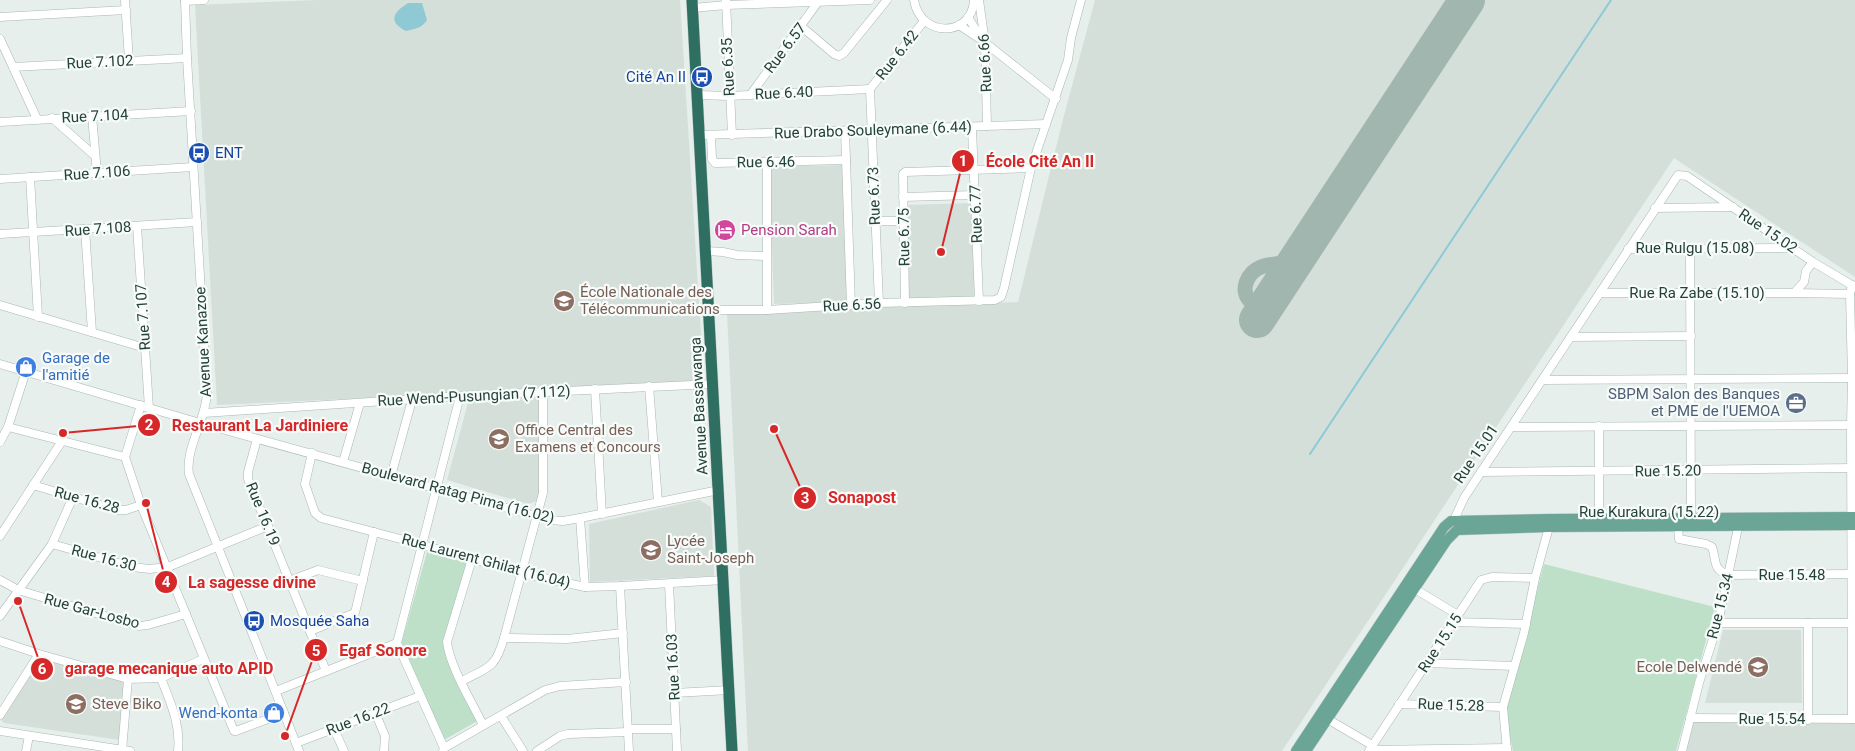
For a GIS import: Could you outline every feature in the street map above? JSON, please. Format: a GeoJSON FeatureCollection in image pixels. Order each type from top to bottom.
{"type":"FeatureCollection","features":[{"type":"Feature","properties":{"kind":"highway","name":"Avenue Bassawanga"},"geometry":{"type":"LineString","coordinates":[[693,4],[698,95],[706,136],[706,251],[732,751]]}},
{"type":"Feature","properties":{"kind":"main road","name":"Rue Kurakura (15.22)"},"geometry":{"type":"LineString","coordinates":[[1447,540],[1455,532],[1465,529],[1549,528],[1691,518],[1739,523]]}},
{"type":"Feature","properties":{"kind":"main road","name":"Rue Kurakura (15.22)"},"geometry":{"type":"LineString","coordinates":[[1454,520],[1599,523],[1678,527],[1739,523],[1853,521]]}},
{"type":"Feature","properties":{"kind":"main road","name":"Rue 15.01"},"geometry":{"type":"LineString","coordinates":[[1306,751],[1324,717],[1446,525],[1454,520]]}},
{"type":"Feature","properties":{"kind":"main road","name":"Rue 15.01"},"geometry":{"type":"LineString","coordinates":[[1296,751],[1324,717],[1415,589],[1447,540]]}},
{"type":"Feature","properties":{"kind":"street"},"geometry":{"type":"LineString","coordinates":[[125,0],[129,60]]}},
{"type":"Feature","properties":{"kind":"street"},"geometry":{"type":"LineString","coordinates":[[185,0],[204,0]]}},
{"type":"Feature","properties":{"kind":"street","name":"Avenue Kanazoe"},"geometry":{"type":"LineString","coordinates":[[185,0],[207,394],[204,413],[188,466],[192,482],[299,751]]}},
{"type":"Feature","properties":{"kind":"street"},"geometry":{"type":"LineString","coordinates":[[693,4],[870,0]]}},
{"type":"Feature","properties":{"kind":"street"},"geometry":{"type":"LineString","coordinates":[[802,27],[834,54],[839,56],[844,53],[887,0]]}},
{"type":"Feature","properties":{"kind":"street"},"geometry":{"type":"LineString","coordinates":[[904,0],[914,0],[919,15],[924,21],[942,29],[959,25],[968,17],[974,0]]}},
{"type":"Feature","properties":{"kind":"street","name":"Rue 6.66"},"geometry":{"type":"LineString","coordinates":[[979,0],[984,42],[987,126]]}},
{"type":"Feature","properties":{"kind":"street"},"geometry":{"type":"LineString","coordinates":[[974,172],[1031,168],[1068,60],[1071,38],[1081,0]]}},
{"type":"Feature","properties":{"kind":"street","name":"Rue 6.57"},"geometry":{"type":"LineString","coordinates":[[751,94],[802,27],[815,1]]}},
{"type":"Feature","properties":{"kind":"street","name":"Rue 6.35"},"geometry":{"type":"LineString","coordinates":[[726,2],[732,135]]}},
{"type":"Feature","properties":{"kind":"street"},"geometry":{"type":"LineString","coordinates":[[0,17],[126,10]]}},
{"type":"Feature","properties":{"kind":"street"},"geometry":{"type":"LineString","coordinates":[[968,17],[984,42]]}},
{"type":"Feature","properties":{"kind":"street","name":"Rue 6.42"},"geometry":{"type":"LineString","coordinates":[[870,89],[924,21]]}},
{"type":"Feature","properties":{"kind":"street"},"geometry":{"type":"LineString","coordinates":[[959,25],[984,42],[1056,99]]}},
{"type":"Feature","properties":{"kind":"street"},"geometry":{"type":"LineString","coordinates":[[0,39],[37,119]]}},
{"type":"Feature","properties":{"kind":"street","name":"Rue 7.102"},"geometry":{"type":"LineString","coordinates":[[13,67],[187,58]]}},
{"type":"Feature","properties":{"kind":"street","name":"Rue 6.40"},"geometry":{"type":"LineString","coordinates":[[698,95],[730,96],[870,89]]}},
{"type":"Feature","properties":{"kind":"street","name":"Rue 6.73"},"geometry":{"type":"LineString","coordinates":[[870,89],[879,303]]}},
{"type":"Feature","properties":{"kind":"street","name":"Rue 7.104"},"geometry":{"type":"LineString","coordinates":[[0,122],[191,111]]}},
{"type":"Feature","properties":{"kind":"street"},"geometry":{"type":"LineString","coordinates":[[92,116],[97,173]]}},
{"type":"Feature","properties":{"kind":"street"},"geometry":{"type":"LineString","coordinates":[[52,118],[95,156]]}},
{"type":"Feature","properties":{"kind":"street","name":"Rue Drabo Souleymane (6.44)"},"geometry":{"type":"LineString","coordinates":[[706,136],[1046,124]]}},
{"type":"Feature","properties":{"kind":"street","name":"Rue 6.77"},"geometry":{"type":"LineString","coordinates":[[972,128],[979,301]]}},
{"type":"Feature","properties":{"kind":"street"},"geometry":{"type":"LineString","coordinates":[[845,131],[851,305]]}},
{"type":"Feature","properties":{"kind":"street","name":"Rue 6.46"},"geometry":{"type":"LineString","coordinates":[[706,136],[714,162],[768,163],[846,160]]}},
{"type":"Feature","properties":{"kind":"street"},"geometry":{"type":"LineString","coordinates":[[768,163],[766,256],[768,310]]}},
{"type":"Feature","properties":{"kind":"street","name":"Rue 7.106"},"geometry":{"type":"LineString","coordinates":[[0,179],[193,167]]}},
{"type":"Feature","properties":{"kind":"street","name":"Rue 6.56"},"geometry":{"type":"LineString","coordinates":[[709,310],[768,310],[879,303],[995,300],[1001,297],[1004,288],[1031,168]]}},
{"type":"Feature","properties":{"kind":"street","name":"Rue 6.75"},"geometry":{"type":"LineString","coordinates":[[905,303],[903,174],[905,172],[974,172]]}},
{"type":"Feature","properties":{"kind":"street","name":"Rue 15.02"},"geometry":{"type":"LineString","coordinates":[[1681,174],[1687,176],[1852,289]]}},
{"type":"Feature","properties":{"kind":"street","name":"Rue 15.01"},"geometry":{"type":"LineString","coordinates":[[1454,520],[1464,498],[1675,176],[1681,174]]}},
{"type":"Feature","properties":{"kind":"street"},"geometry":{"type":"LineString","coordinates":[[30,177],[38,317]]}},
{"type":"Feature","properties":{"kind":"street"},"geometry":{"type":"LineString","coordinates":[[903,197],[975,195]]}},
{"type":"Feature","properties":{"kind":"street"},"geometry":{"type":"LineString","coordinates":[[1655,208],[1733,207]]}},
{"type":"Feature","properties":{"kind":"street"},"geometry":{"type":"LineString","coordinates":[[875,221],[904,221]]}},
{"type":"Feature","properties":{"kind":"street","name":"Rue 7.108"},"geometry":{"type":"LineString","coordinates":[[0,234],[197,222]]}},
{"type":"Feature","properties":{"kind":"street","name":"Rue 7.107"},"geometry":{"type":"LineString","coordinates":[[137,226],[145,348],[145,407]]}},
{"type":"Feature","properties":{"kind":"street"},"geometry":{"type":"LineString","coordinates":[[85,230],[92,332]]}},
{"type":"Feature","properties":{"kind":"street"},"geometry":{"type":"LineString","coordinates":[[1690,248],[1691,518]]}},
{"type":"Feature","properties":{"kind":"street","name":"Rue Rulgu (15.08)"},"geometry":{"type":"LineString","coordinates":[[1628,249],[1792,248]]}},
{"type":"Feature","properties":{"kind":"street"},"geometry":{"type":"LineString","coordinates":[[706,251],[723,252],[737,256],[766,256]]}},
{"type":"Feature","properties":{"kind":"street"},"geometry":{"type":"LineString","coordinates":[[1794,293],[1804,282],[1806,271],[1813,262]]}},
{"type":"Feature","properties":{"kind":"street"},"geometry":{"type":"LineString","coordinates":[[1852,289],[1854,378],[1854,719]]}},
{"type":"Feature","properties":{"kind":"street","name":"Rue Ra Zabe (15.10)"},"geometry":{"type":"LineString","coordinates":[[1600,293],[1794,293],[1852,289]]}},
{"type":"Feature","properties":{"kind":"street"},"geometry":{"type":"LineString","coordinates":[[0,305],[145,348]]}},
{"type":"Feature","properties":{"kind":"street"},"geometry":{"type":"LineString","coordinates":[[1571,336],[1691,336]]}},
{"type":"Feature","properties":{"kind":"street","name":"Boulevard Ratag Pima (16.02)"},"geometry":{"type":"LineString","coordinates":[[0,364],[200,423],[558,521],[719,490]]}},
{"type":"Feature","properties":{"kind":"street"},"geometry":{"type":"LineString","coordinates":[[0,442],[8,427],[26,371]]}},
{"type":"Feature","properties":{"kind":"street"},"geometry":{"type":"LineString","coordinates":[[1542,380],[1854,378]]}},
{"type":"Feature","properties":{"kind":"street","name":"Rue Wend-Pusungian (7.112)"},"geometry":{"type":"LineString","coordinates":[[204,413],[460,396],[713,384]]}},
{"type":"Feature","properties":{"kind":"street"},"geometry":{"type":"LineString","coordinates":[[649,386],[658,502]]}},
{"type":"Feature","properties":{"kind":"street"},"geometry":{"type":"LineString","coordinates":[[595,389],[602,514]]}},
{"type":"Feature","properties":{"kind":"street"},"geometry":{"type":"LineString","coordinates":[[462,681],[493,664],[500,653],[543,493],[543,392]]}},
{"type":"Feature","properties":{"kind":"street"},"geometry":{"type":"LineString","coordinates":[[460,396],[438,489],[397,642],[443,749],[552,687],[626,682]]}},
{"type":"Feature","properties":{"kind":"street"},"geometry":{"type":"LineString","coordinates":[[391,476],[412,400]]}},
{"type":"Feature","properties":{"kind":"street"},"geometry":{"type":"LineString","coordinates":[[343,462],[360,402]]}},
{"type":"Feature","properties":{"kind":"street"},"geometry":{"type":"LineString","coordinates":[[145,407],[125,457],[141,505],[168,567],[203,659],[235,732],[284,712]]}},
{"type":"Feature","properties":{"kind":"street"},"geometry":{"type":"LineString","coordinates":[[1512,427],[1853,425]]}},
{"type":"Feature","properties":{"kind":"street"},"geometry":{"type":"LineString","coordinates":[[1599,426],[1599,523]]}},
{"type":"Feature","properties":{"kind":"street"},"geometry":{"type":"LineString","coordinates":[[8,427],[125,457]]}},
{"type":"Feature","properties":{"kind":"street","name":"Rue 16.19"},"geometry":{"type":"LineString","coordinates":[[257,438],[247,476],[326,671]]}},
{"type":"Feature","properties":{"kind":"street"},"geometry":{"type":"LineString","coordinates":[[0,536],[62,442]]}},
{"type":"Feature","properties":{"kind":"street","name":"Rue Laurent Ghilat (16.04)"},"geometry":{"type":"LineString","coordinates":[[312,454],[305,484],[315,513],[321,518],[521,573],[584,587],[724,580]]}},
{"type":"Feature","properties":{"kind":"street","name":"Rue 15.20"},"geometry":{"type":"LineString","coordinates":[[1481,472],[1853,468]]}},
{"type":"Feature","properties":{"kind":"street","name":"Rue 16.28"},"geometry":{"type":"LineString","coordinates":[[33,485],[122,511],[141,505]]}},
{"type":"Feature","properties":{"kind":"street"},"geometry":{"type":"LineString","coordinates":[[0,616],[52,544],[73,497]]}},
{"type":"Feature","properties":{"kind":"street"},"geometry":{"type":"LineString","coordinates":[[580,518],[584,587]]}},
{"type":"Feature","properties":{"kind":"street","name":"Rue 15.34"},"geometry":{"type":"LineString","coordinates":[[1682,751],[1699,683],[1718,623],[1739,523]]}},
{"type":"Feature","properties":{"kind":"street","name":"Rue 16.30"},"geometry":{"type":"LineString","coordinates":[[52,544],[133,567],[149,569],[168,567],[268,526]]}},
{"type":"Feature","properties":{"kind":"street"},"geometry":{"type":"LineString","coordinates":[[1678,527],[1679,539],[1706,544],[1712,547],[1719,572],[1728,575]]}},
{"type":"Feature","properties":{"kind":"street"},"geometry":{"type":"LineString","coordinates":[[1324,717],[1370,749],[1507,750],[1503,707],[1526,624],[1549,528]]}},
{"type":"Feature","properties":{"kind":"street"},"geometry":{"type":"LineString","coordinates":[[310,631],[355,613],[374,532]]}},
{"type":"Feature","properties":{"kind":"street"},"geometry":{"type":"LineString","coordinates":[[472,558],[447,642],[448,650],[483,725]]}},
{"type":"Feature","properties":{"kind":"street"},"geometry":{"type":"LineString","coordinates":[[289,581],[318,570],[363,581]]}},
{"type":"Feature","properties":{"kind":"street","name":"Rue 15.48"},"geometry":{"type":"LineString","coordinates":[[1728,575],[1854,574]]}},
{"type":"Feature","properties":{"kind":"street","name":"Rue 15.15"},"geometry":{"type":"LineString","coordinates":[[1370,749],[1428,663],[1458,614],[1484,578],[1492,576],[1536,578]]}},
{"type":"Feature","properties":{"kind":"street","name":"Rue Gar-Losbo"},"geometry":{"type":"LineString","coordinates":[[0,580],[18,590],[139,626],[186,614]]}},
{"type":"Feature","properties":{"kind":"street","name":"Rue 16.03"},"geometry":{"type":"LineString","coordinates":[[669,584],[677,751]]}},
{"type":"Feature","properties":{"kind":"street"},"geometry":{"type":"LineString","coordinates":[[620,586],[629,751]]}},
{"type":"Feature","properties":{"kind":"street"},"geometry":{"type":"LineString","coordinates":[[1415,589],[1458,614]]}},
{"type":"Feature","properties":{"kind":"street"},"geometry":{"type":"LineString","coordinates":[[1453,622],[1526,624]]}},
{"type":"Feature","properties":{"kind":"street"},"geometry":{"type":"LineString","coordinates":[[1718,623],[1854,623]]}},
{"type":"Feature","properties":{"kind":"street"},"geometry":{"type":"LineString","coordinates":[[1808,623],[1808,720]]}},
{"type":"Feature","properties":{"kind":"street"},"geometry":{"type":"LineString","coordinates":[[504,638],[559,639],[623,633]]}},
{"type":"Feature","properties":{"kind":"street"},"geometry":{"type":"LineString","coordinates":[[0,641],[128,679],[161,678],[203,659]]}},
{"type":"Feature","properties":{"kind":"street"},"geometry":{"type":"LineString","coordinates":[[276,691],[397,642]]}},
{"type":"Feature","properties":{"kind":"street"},"geometry":{"type":"LineString","coordinates":[[0,715],[39,654]]}},
{"type":"Feature","properties":{"kind":"street"},"geometry":{"type":"LineString","coordinates":[[1428,663],[1514,666]]}},
{"type":"Feature","properties":{"kind":"street"},"geometry":{"type":"LineString","coordinates":[[161,678],[179,729],[178,751]]}},
{"type":"Feature","properties":{"kind":"street"},"geometry":{"type":"LineString","coordinates":[[0,731],[125,750],[128,679]]}},
{"type":"Feature","properties":{"kind":"street"},"geometry":{"type":"LineString","coordinates":[[674,693],[730,690]]}},
{"type":"Feature","properties":{"kind":"street","name":"Rue 16.22"},"geometry":{"type":"LineString","coordinates":[[296,743],[420,696]]}},
{"type":"Feature","properties":{"kind":"street","name":"Rue 15.28"},"geometry":{"type":"LineString","coordinates":[[1399,704],[1503,707]]}},
{"type":"Feature","properties":{"kind":"street"},"geometry":{"type":"LineString","coordinates":[[375,712],[385,736],[384,751]]}},
{"type":"Feature","properties":{"kind":"street"},"geometry":{"type":"LineString","coordinates":[[501,716],[523,751]]}},
{"type":"Feature","properties":{"kind":"street","name":"Rue 15.54"},"geometry":{"type":"LineString","coordinates":[[1690,718],[1854,719]]}},
{"type":"Feature","properties":{"kind":"street"},"geometry":{"type":"LineString","coordinates":[[334,729],[344,751]]}},
{"type":"Feature","properties":{"kind":"street"},"geometry":{"type":"LineString","coordinates":[[537,751],[560,736],[568,734],[676,729]]}},
{"type":"Feature","properties":{"kind":"street"},"geometry":{"type":"LineString","coordinates":[[26,751],[29,736]]}},
{"type":"Feature","properties":{"kind":"street"},"geometry":{"type":"LineString","coordinates":[[72,751],[73,742]]}},
{"type":"Feature","properties":{"kind":"shaded area"},"geometry":{"type":"Polygon","coordinates":[[[318,0],[680,0],[704,382],[217,405],[195,5],[318,0]]]}},
{"type":"Feature","properties":{"kind":"shaded area"},"geometry":{"type":"Polygon","coordinates":[[[1095,0],[1855,0],[1855,277],[1674,158],[1282,751],[748,751],[727,313],[1018,302],[1062,123],[1095,0]]]}},
{"type":"Feature","properties":{"kind":"shaded area"},"geometry":{"type":"Polygon","coordinates":[[[843,165],[847,302],[774,304],[769,167],[843,165]]]}},
{"type":"Feature","properties":{"kind":"shaded area"},"geometry":{"type":"Polygon","coordinates":[[[974,203],[976,299],[909,301],[906,205],[974,203]]]}},
{"type":"Feature","properties":{"kind":"shaded area","name":"Office Central des Examens et Concours"},"geometry":{"type":"Polygon","coordinates":[[[540,396],[540,500],[528,504],[447,480],[469,399],[540,396]]]}},
{"type":"Feature","properties":{"kind":"shaded area","name":"Lycée Saint-Joseph"},"geometry":{"type":"Polygon","coordinates":[[[699,500],[711,507],[714,576],[590,582],[589,524],[699,500]]]}},
{"type":"Feature","properties":{"kind":"shaded area","name":"Ecole Delwendé"},"geometry":{"type":"Polygon","coordinates":[[[1723,630],[1801,630],[1802,703],[1705,703],[1723,630]]]}},
{"type":"Feature","properties":{"kind":"shaded area"},"geometry":{"type":"Polygon","coordinates":[[[41,659],[125,682],[120,740],[4,723],[1,720],[41,659]]]}},
{"type":"Feature","properties":{"kind":"shaded area"},"geometry":{"type":"Polygon","coordinates":[[[1690,718],[1855,719],[1855,751],[1682,751],[1690,718]]]}},
{"type":"Feature","properties":{"kind":"green space"},"geometry":{"type":"Polygon","coordinates":[[[427,552],[471,563],[448,643],[481,719],[444,740],[401,645],[427,552]]]}},
{"type":"Feature","properties":{"kind":"green space"},"geometry":{"type":"Polygon","coordinates":[[[1544,564],[1715,607],[1676,751],[1513,751],[1507,724],[1507,703],[1544,564]]]}},
{"type":"Feature","properties":{"kind":"water"},"geometry":{"type":"Polygon","coordinates":[[[408,3],[422,3],[427,20],[421,26],[406,31],[396,24],[395,17],[396,13],[408,3]]]}},
{"type":"Feature","properties":{"kind":"waterway"},"geometry":{"type":"LineString","coordinates":[[1310,454],[1611,0]]}},
{"type":"Feature","properties":{"kind":"taxiway"},"geometry":{"type":"LineString","coordinates":[[1286,275],[1285,291],[1276,303],[1264,308],[1257,306],[1247,297],[1245,292],[1246,282],[1256,269],[1287,261],[1305,246]]}},
{"type":"Feature","properties":{"kind":"runway"},"geometry":{"type":"LineString","coordinates":[[1257,320],[1467,0]]}},
{"type":"Feature","properties":{"kind":"place","name":"Cité An II"},"geometry":{"type":"Point","coordinates":[702,77]}},
{"type":"Feature","properties":{"kind":"place","name":"ENT"},"geometry":{"type":"Point","coordinates":[199,153]}},
{"type":"Feature","properties":{"kind":"place","name":"Pension Sarah"},"geometry":{"type":"Point","coordinates":[725,230]}},
{"type":"Feature","properties":{"kind":"place","name":"École Cité An II"},"geometry":{"type":"Point","coordinates":[941,252]}},
{"type":"Feature","properties":{"kind":"place","name":"École Nationale des Télécommunications"},"geometry":{"type":"Point","coordinates":[564,301]}},
{"type":"Feature","properties":{"kind":"place","name":"Garage de l'amitié"},"geometry":{"type":"Point","coordinates":[26,367]}},
{"type":"Feature","properties":{"kind":"place","name":"SBPM Salon des Banques et PME de l'UEMOA"},"geometry":{"type":"Point","coordinates":[1796,403]}},
{"type":"Feature","properties":{"kind":"place","name":"Sonapost"},"geometry":{"type":"Point","coordinates":[774,429]}},
{"type":"Feature","properties":{"kind":"place","name":"Restaurant La Jardiniere"},"geometry":{"type":"Point","coordinates":[63,433]}},
{"type":"Feature","properties":{"kind":"place","name":"Office Central des Examens et Concours"},"geometry":{"type":"Point","coordinates":[499,439]}},
{"type":"Feature","properties":{"kind":"place","name":"La sagesse divine"},"geometry":{"type":"Point","coordinates":[146,503]}},
{"type":"Feature","properties":{"kind":"place","name":"Lycée Saint-Joseph"},"geometry":{"type":"Point","coordinates":[651,550]}},
{"type":"Feature","properties":{"kind":"place","name":"garage mecanique auto APID"},"geometry":{"type":"Point","coordinates":[18,601]}},
{"type":"Feature","properties":{"kind":"place","name":"Mosquée Saha"},"geometry":{"type":"Point","coordinates":[254,621]}},
{"type":"Feature","properties":{"kind":"place","name":"Ecole Delwendé"},"geometry":{"type":"Point","coordinates":[1758,667]}},
{"type":"Feature","properties":{"kind":"place","name":"Steve Biko"},"geometry":{"type":"Point","coordinates":[76,704]}},
{"type":"Feature","properties":{"kind":"place","name":"Wend-konta"},"geometry":{"type":"Point","coordinates":[274,713]}},
{"type":"Feature","properties":{"kind":"place","name":"Egaf Sonore"},"geometry":{"type":"Point","coordinates":[285,736]}}]}
